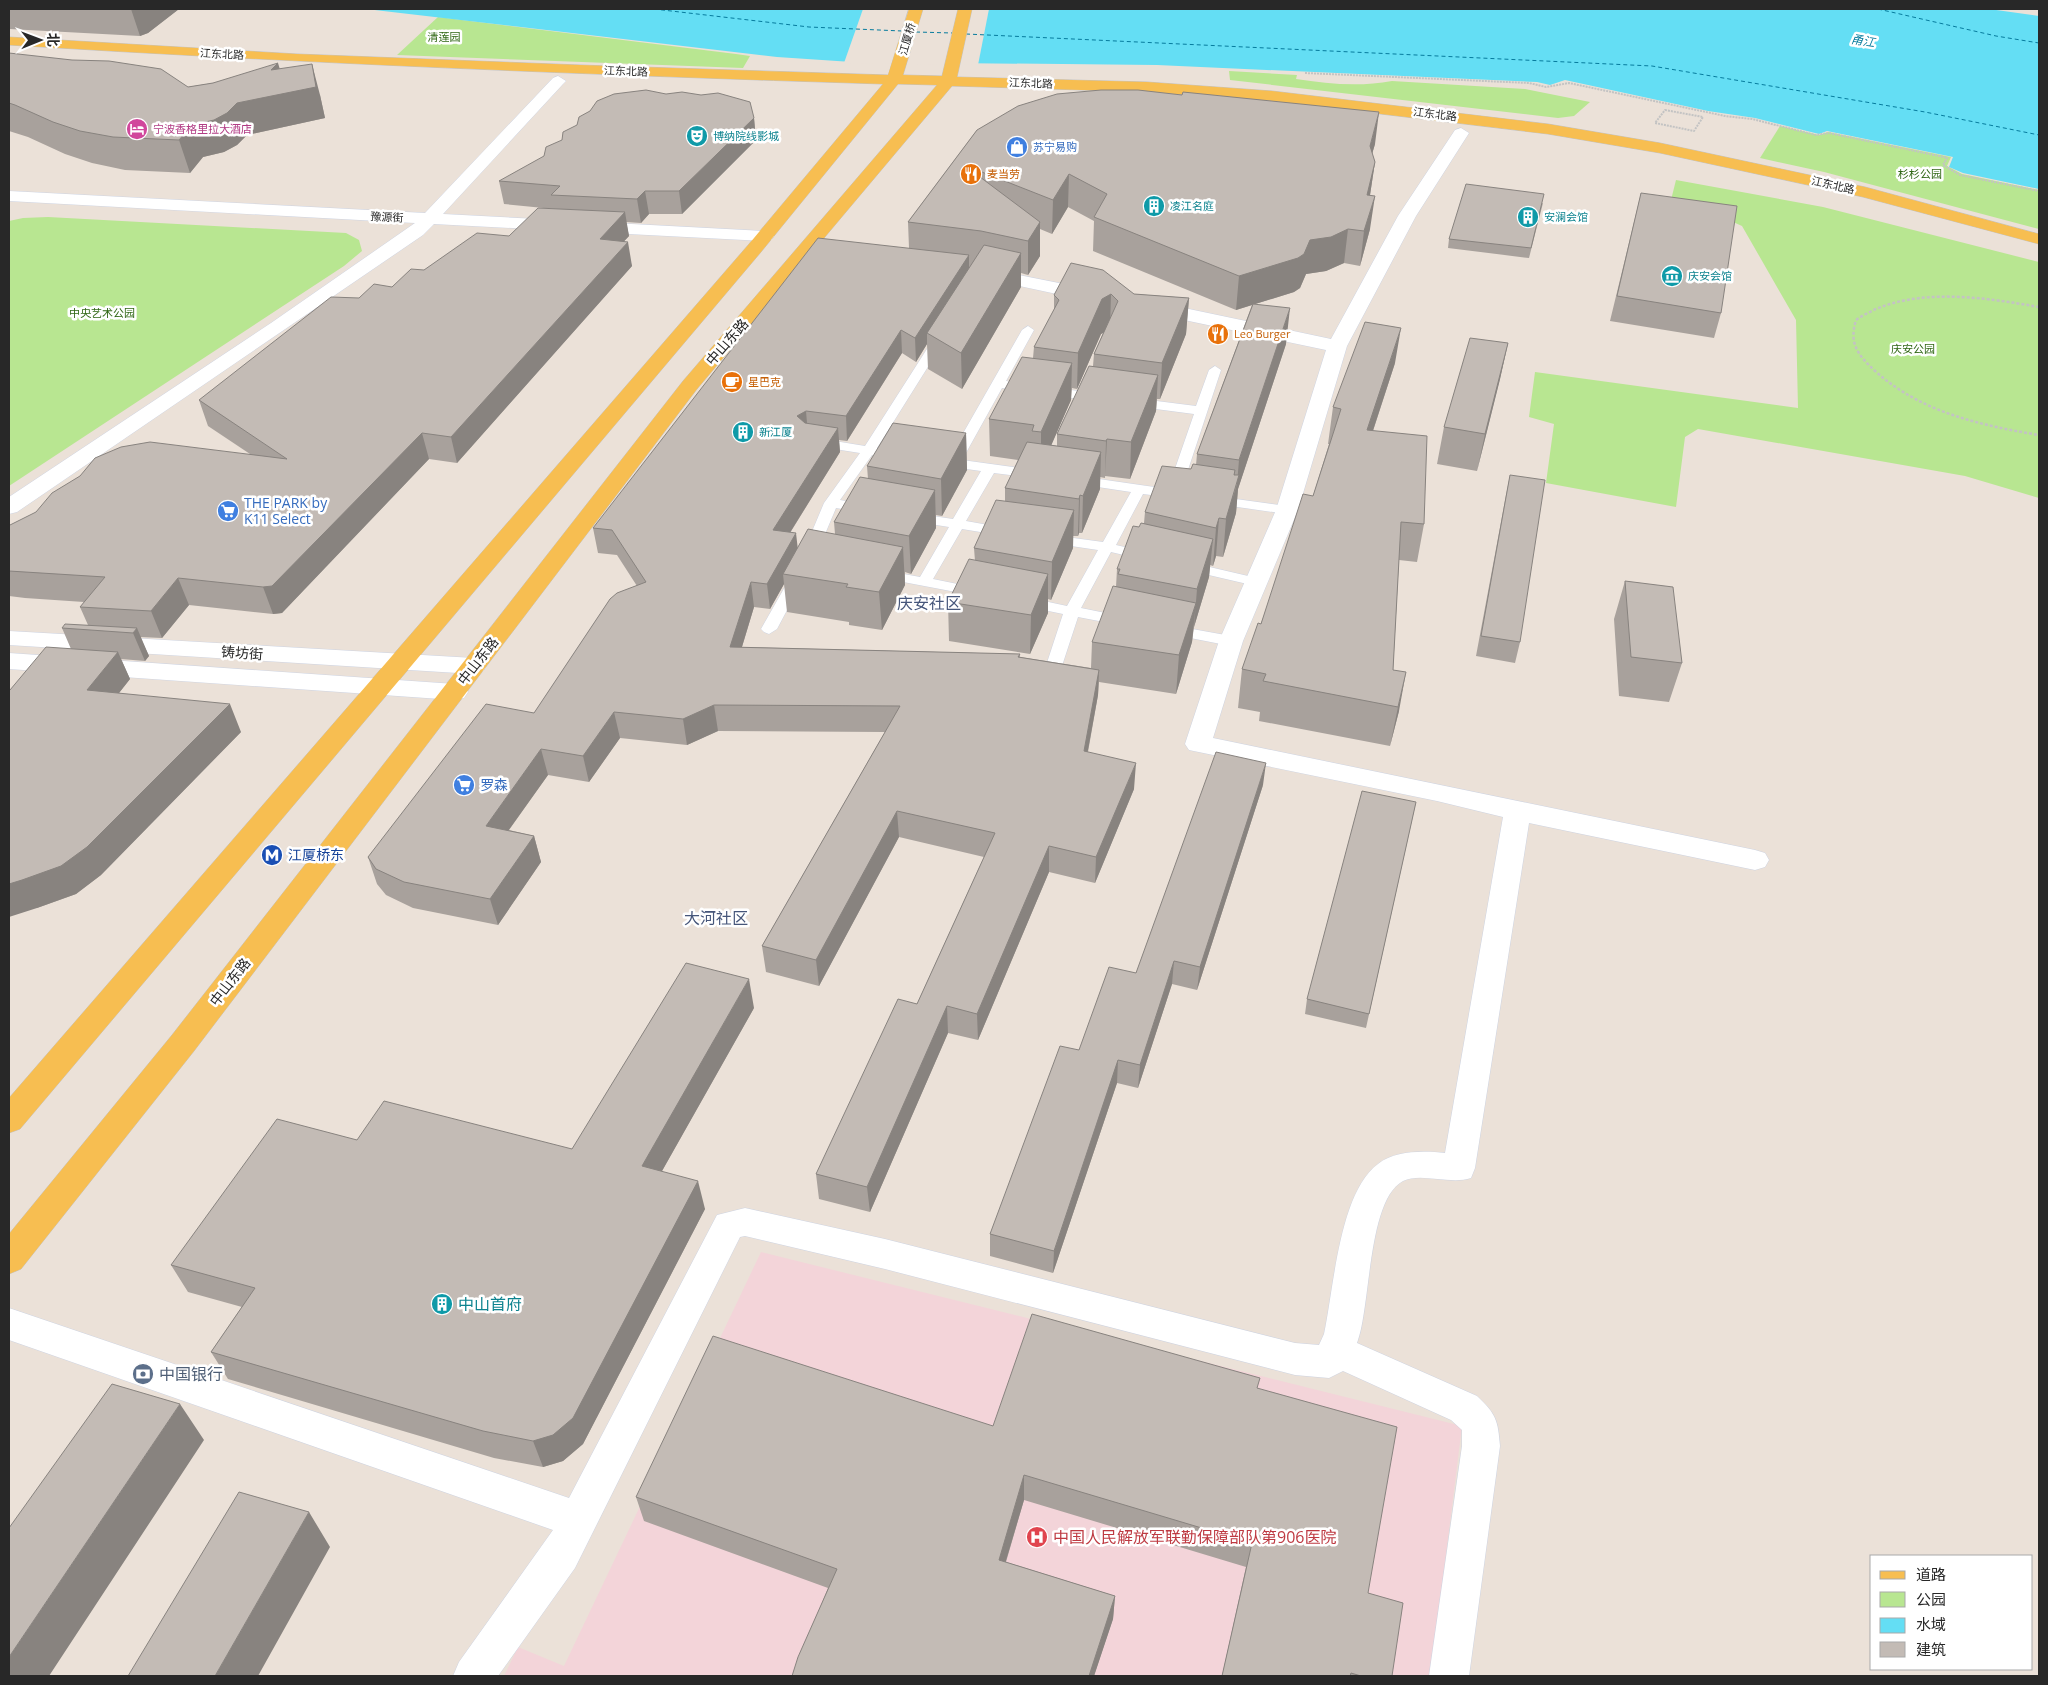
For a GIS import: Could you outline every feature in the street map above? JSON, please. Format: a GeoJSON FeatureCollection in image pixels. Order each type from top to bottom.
{"type":"FeatureCollection","features":[{"type":"Feature","properties":{"kind":"main road","name":"江厦桥"},"geometry":{"type":"LineString","coordinates":[[888,87],[916,9]]}},
{"type":"Feature","properties":{"kind":"main road"},"geometry":{"type":"LineString","coordinates":[[941,89],[965,9]]}},
{"type":"Feature","properties":{"kind":"main road","name":"江东北路"},"geometry":{"type":"LineString","coordinates":[[9,41],[316,59],[580,70],[888,87],[941,89],[1147,87],[1272,96],[1548,129],[1660,148],[1789,174],[2039,239]]}},
{"type":"Feature","properties":{"kind":"main road","name":"江东北路"},"geometry":{"type":"LineString","coordinates":[[9,53],[824,93]]}},
{"type":"Feature","properties":{"kind":"main road"},"geometry":{"type":"LineString","coordinates":[[9,1120],[378,686],[760,242],[888,87]]}},
{"type":"Feature","properties":{"kind":"main road","name":"中山东路"},"geometry":{"type":"LineString","coordinates":[[9,1259],[183,1042],[455,692],[690,385],[816,251],[941,89]]}},
{"type":"Feature","properties":{"kind":"main road","name":"江东北路"},"geometry":{"type":"LineString","coordinates":[[1372,124],[1500,139]]}},
{"type":"Feature","properties":{"kind":"main road","name":"江东北路"},"geometry":{"type":"LineString","coordinates":[[1587,152],[1775,185],[2039,252]]}},
{"type":"Feature","properties":{"kind":"street"},"geometry":{"type":"LineString","coordinates":[[9,507],[278,327],[424,225],[558,81]]}},
{"type":"Feature","properties":{"kind":"street"},"geometry":{"type":"LineString","coordinates":[[1461,133],[1407,216],[1337,346],[1287,510],[1231,641],[1198,744],[1437,792],[1755,860]]}},
{"type":"Feature","properties":{"kind":"street","name":"豫源街"},"geometry":{"type":"LineString","coordinates":[[12,201],[760,242]]}},
{"type":"Feature","properties":{"kind":"street"},"geometry":{"type":"LineString","coordinates":[[973,274],[1116,300]]}},
{"type":"Feature","properties":{"kind":"street"},"geometry":{"type":"LineString","coordinates":[[1135,304],[1337,346]]}},
{"type":"Feature","properties":{"kind":"street","name":"铸坊街"},"geometry":{"type":"LineString","coordinates":[[9,638],[474,666]]}},
{"type":"Feature","properties":{"kind":"street","name":"铸坊街"},"geometry":{"type":"LineString","coordinates":[[9,661],[455,692]]}},
{"type":"Feature","properties":{"kind":"street"},"geometry":{"type":"LineString","coordinates":[[473,1676],[561,1554],[729,1225],[745,1222],[885,1254],[1296,1360],[1328,1362],[1342,1337],[1363,1215],[1375,1189],[1390,1173],[1417,1165],[1459,1168],[1517,810]]}},
{"type":"Feature","properties":{"kind":"street"},"geometry":{"type":"LineString","coordinates":[[9,1324],[578,1520]]}},
{"type":"Feature","properties":{"kind":"street"},"geometry":{"type":"LineString","coordinates":[[1334,1350],[1464,1408],[1480,1423],[1480,1446],[1448,1676]]}},
{"type":"Feature","properties":{"kind":"lane"},"geometry":{"type":"LineString","coordinates":[[769,629],[812,561],[831,503],[868,451],[945,329]]}},
{"type":"Feature","properties":{"kind":"lane"},"geometry":{"type":"LineString","coordinates":[[954,463],[1028,330]]}},
{"type":"Feature","properties":{"kind":"lane"},"geometry":{"type":"LineString","coordinates":[[1173,494],[1215,370]]}},
{"type":"Feature","properties":{"kind":"lane"},"geometry":{"type":"LineString","coordinates":[[998,384],[1202,411]]}},
{"type":"Feature","properties":{"kind":"lane"},"geometry":{"type":"LineString","coordinates":[[808,441],[916,458]]}},
{"type":"Feature","properties":{"kind":"lane"},"geometry":{"type":"LineString","coordinates":[[935,460],[1046,476],[1050,467]]}},
{"type":"Feature","properties":{"kind":"lane"},"geometry":{"type":"LineString","coordinates":[[924,582],[990,468]]}},
{"type":"Feature","properties":{"kind":"lane"},"geometry":{"type":"LineString","coordinates":[[1064,478],[1287,510]]}},
{"type":"Feature","properties":{"kind":"lane"},"geometry":{"type":"LineString","coordinates":[[1050,678],[1072,611],[1139,489]]}},
{"type":"Feature","properties":{"kind":"lane"},"geometry":{"type":"LineString","coordinates":[[831,503],[880,511]]}},
{"type":"Feature","properties":{"kind":"lane"},"geometry":{"type":"LineString","coordinates":[[899,515],[1107,547],[1256,582]]}},
{"type":"Feature","properties":{"kind":"lane"},"geometry":{"type":"LineString","coordinates":[[866,571],[989,595]]}},
{"type":"Feature","properties":{"kind":"lane"},"geometry":{"type":"LineString","coordinates":[[1007,598],[1137,623]]}},
{"type":"Feature","properties":{"kind":"lane"},"geometry":{"type":"LineString","coordinates":[[1156,627],[1231,641]]}},
{"type":"Feature","properties":{"kind":"path"},"geometry":{"type":"LineString","coordinates":[[1683,114],[1685,108]]}},
{"type":"Feature","properties":{"kind":"path"},"geometry":{"type":"LineString","coordinates":[[1665,110],[1683,114],[1703,118],[1694,131],[1655,123],[1665,110]]}},
{"type":"Feature","properties":{"kind":"path"},"geometry":{"type":"LineString","coordinates":[[2039,307],[1976,299],[1910,300],[1874,308],[1856,320],[1852,336],[1862,357],[1883,380],[1925,406],[1965,420],[2039,435]]}},
{"type":"Feature","properties":{"kind":"shaded area","name":"中国人民解放军联勤保障部队第906医院"},"geometry":{"type":"Polygon","coordinates":[[[761,1252],[1462,1426],[1431,1676],[504,1676],[518,1647],[564,1666],[761,1252]]]}},
{"type":"Feature","properties":{"kind":"green space","name":"清莲园"},"geometry":{"type":"Polygon","coordinates":[[[438,17],[750,56],[743,68],[397,55],[438,17]]]}},
{"type":"Feature","properties":{"kind":"green space"},"geometry":{"type":"Polygon","coordinates":[[[1229,71],[1297,75],[1296,79],[1332,83],[1368,84],[1392,81],[1525,89],[1590,102],[1574,116],[1558,118],[1230,80],[1229,71]]]}},
{"type":"Feature","properties":{"kind":"green space","name":"杉杉公园"},"geometry":{"type":"Polygon","coordinates":[[[1780,126],[1819,135],[1828,132],[1951,157],[1947,166],[1962,174],[2039,190],[2039,229],[1824,172],[1760,158],[1780,126]]]}},
{"type":"Feature","properties":{"kind":"green space","name":"庆安公园"},"geometry":{"type":"Polygon","coordinates":[[[1676,180],[1823,207],[2039,262],[2039,498],[1965,476],[1698,429],[1685,437],[1676,507],[1546,483],[1554,424],[1529,417],[1535,372],[1798,408],[1796,320],[1742,226],[1702,208],[1670,204],[1676,180]]]}},
{"type":"Feature","properties":{"kind":"green space","name":"中央艺术公园"},"geometry":{"type":"Polygon","coordinates":[[[48,217],[346,233],[359,240],[362,251],[344,266],[9,486],[9,221],[23,218],[48,217]]]}},
{"type":"Feature","properties":{"kind":"water","name":"甬江"},"geometry":{"type":"Polygon","coordinates":[[[366,9],[1989,9],[2039,16],[2039,189],[1963,173],[1949,167],[1953,157],[1827,131],[1819,134],[1755,118],[1708,111],[1565,80],[1550,85],[1537,82],[1157,65],[852,62],[777,57],[366,9]]]}},
{"type":"Feature","properties":{"kind":"pier"},"geometry":{"type":"Polygon","coordinates":[[[863,9],[989,9],[978,65],[844,63],[863,9]]]}},
{"type":"Feature","properties":{"kind":"building"},"geometry":{"type":"Polygon","coordinates":[[[9,53],[72,60],[109,61],[161,69],[188,87],[213,83],[278,63],[271,70],[312,64],[316,87],[237,103],[227,113],[214,120],[192,125],[179,140],[113,137],[80,131],[53,122],[9,103],[9,53]]]}},
{"type":"Feature","properties":{"kind":"building"},"geometry":{"type":"Polygon","coordinates":[[[646,90],[666,94],[682,92],[701,95],[718,93],[750,102],[754,118],[679,191],[645,191],[637,199],[551,195],[560,186],[499,181],[544,156],[546,147],[562,140],[563,132],[577,125],[579,117],[590,111],[597,101],[614,94],[646,90]]]}},
{"type":"Feature","properties":{"kind":"building","name":"凌江名庭"},"geometry":{"type":"Polygon","coordinates":[[[1101,90],[1138,90],[1182,95],[1183,92],[1379,112],[1370,146],[1375,162],[1367,195],[1375,196],[1364,231],[1348,229],[1331,237],[1310,240],[1304,254],[1298,258],[1239,276],[1094,217],[1107,194],[1069,174],[1053,200],[964,165],[1040,222],[1028,241],[981,231],[908,222],[977,130],[1018,106],[1057,94],[1101,90]]]}},
{"type":"Feature","properties":{"kind":"building"},"geometry":{"type":"Polygon","coordinates":[[[1466,184],[1544,194],[1531,248],[1449,239],[1466,184]]]}},
{"type":"Feature","properties":{"kind":"building","name":"庆安会馆"},"geometry":{"type":"Polygon","coordinates":[[[1641,193],[1737,206],[1721,313],[1617,296],[1641,193]]]}},
{"type":"Feature","properties":{"kind":"building"},"geometry":{"type":"Polygon","coordinates":[[[538,208],[625,212],[600,239],[628,242],[451,437],[422,433],[272,586],[263,587],[178,578],[151,611],[80,607],[105,577],[9,571],[9,526],[36,512],[52,493],[80,476],[95,458],[121,447],[150,442],[287,459],[199,400],[331,297],[359,298],[374,284],[392,287],[411,269],[424,270],[477,233],[509,236],[538,208]]]}},
{"type":"Feature","properties":{"kind":"building"},"geometry":{"type":"Polygon","coordinates":[[[818,238],[969,255],[915,338],[901,330],[846,416],[806,411],[797,416],[805,423],[838,428],[773,530],[796,533],[767,584],[751,582],[730,647],[1020,654],[1018,657],[1099,670],[1084,751],[1136,763],[1096,857],[1049,846],[977,1014],[947,1006],[867,1187],[816,1174],[898,999],[917,1004],[995,833],[897,811],[816,960],[762,946],[900,706],[714,705],[683,719],[614,712],[583,756],[541,749],[486,826],[534,836],[490,899],[404,882],[376,869],[368,857],[486,704],[534,713],[610,599],[617,593],[646,582],[612,530],[593,528],[818,238]]]}},
{"type":"Feature","properties":{"kind":"building"},"geometry":{"type":"Polygon","coordinates":[[[984,245],[1021,253],[961,353],[927,333],[984,245]]]}},
{"type":"Feature","properties":{"kind":"building"},"geometry":{"type":"Polygon","coordinates":[[[1071,263],[1103,270],[1134,294],[1189,298],[1162,363],[1094,354],[1118,301],[1111,294],[1102,299],[1078,353],[1034,347],[1059,300],[1054,295],[1071,263]]]}},
{"type":"Feature","properties":{"kind":"building"},"geometry":{"type":"Polygon","coordinates":[[[1253,304],[1290,308],[1239,460],[1197,454],[1253,304]]]}},
{"type":"Feature","properties":{"kind":"building"},"geometry":{"type":"Polygon","coordinates":[[[1365,322],[1401,328],[1367,430],[1427,436],[1424,524],[1401,522],[1393,670],[1406,672],[1398,707],[1263,681],[1266,674],[1242,669],[1258,623],[1261,624],[1303,494],[1313,496],[1341,409],[1333,407],[1365,322]]]}},
{"type":"Feature","properties":{"kind":"building"},"geometry":{"type":"Polygon","coordinates":[[[1470,338],[1508,343],[1485,434],[1444,427],[1470,338]]]}},
{"type":"Feature","properties":{"kind":"building"},"geometry":{"type":"Polygon","coordinates":[[[1022,357],[1072,363],[1041,432],[1032,431],[1034,425],[989,419],[1022,357]]]}},
{"type":"Feature","properties":{"kind":"building"},"geometry":{"type":"Polygon","coordinates":[[[1089,366],[1158,375],[1131,442],[1107,439],[1106,441],[1057,434],[1089,366]]]}},
{"type":"Feature","properties":{"kind":"building"},"geometry":{"type":"Polygon","coordinates":[[[893,423],[966,433],[941,479],[867,466],[893,423]]]}},
{"type":"Feature","properties":{"kind":"building"},"geometry":{"type":"Polygon","coordinates":[[[1027,442],[1101,452],[1083,496],[1080,495],[1079,499],[1005,488],[1027,442]]]}},
{"type":"Feature","properties":{"kind":"building"},"geometry":{"type":"Polygon","coordinates":[[[1193,464],[1235,470],[1234,475],[1239,475],[1226,519],[1219,518],[1216,528],[1145,512],[1162,466],[1191,469],[1193,464]]]}},
{"type":"Feature","properties":{"kind":"building"},"geometry":{"type":"Polygon","coordinates":[[[1510,475],[1545,480],[1520,642],[1481,636],[1510,475]]]}},
{"type":"Feature","properties":{"kind":"building"},"geometry":{"type":"Polygon","coordinates":[[[860,477],[935,490],[909,536],[834,522],[860,477]]]}},
{"type":"Feature","properties":{"kind":"building"},"geometry":{"type":"Polygon","coordinates":[[[996,500],[1074,510],[1052,562],[974,548],[996,500]]]}},
{"type":"Feature","properties":{"kind":"building"},"geometry":{"type":"Polygon","coordinates":[[[1141,523],[1213,539],[1197,589],[1118,574],[1120,569],[1117,569],[1133,526],[1139,527],[1141,523]]]}},
{"type":"Feature","properties":{"kind":"building"},"geometry":{"type":"Polygon","coordinates":[[[808,529],[903,547],[879,592],[846,587],[848,584],[783,574],[808,529]]]}},
{"type":"Feature","properties":{"kind":"building"},"geometry":{"type":"Polygon","coordinates":[[[969,559],[1048,574],[1031,615],[948,602],[969,559]]]}},
{"type":"Feature","properties":{"kind":"building"},"geometry":{"type":"Polygon","coordinates":[[[1625,581],[1673,587],[1682,663],[1631,657],[1625,581]]]}},
{"type":"Feature","properties":{"kind":"building"},"geometry":{"type":"Polygon","coordinates":[[[1113,586],[1196,603],[1179,655],[1092,642],[1113,586]]]}},
{"type":"Feature","properties":{"kind":"building"},"geometry":{"type":"Polygon","coordinates":[[[65,624],[137,628],[133,633],[62,628],[65,624]]]}},
{"type":"Feature","properties":{"kind":"building"},"geometry":{"type":"Polygon","coordinates":[[[46,647],[118,652],[87,690],[230,704],[87,847],[61,866],[9,884],[9,690],[46,647]]]}},
{"type":"Feature","properties":{"kind":"building"},"geometry":{"type":"Polygon","coordinates":[[[1216,752],[1266,763],[1200,967],[1174,961],[1140,1065],[1118,1060],[1054,1251],[990,1234],[1060,1046],[1079,1050],[1109,967],[1136,973],[1216,752]]]}},
{"type":"Feature","properties":{"kind":"building"},"geometry":{"type":"Polygon","coordinates":[[[1362,791],[1416,802],[1369,1014],[1307,999],[1362,791]]]}},
{"type":"Feature","properties":{"kind":"building","name":"中山首府"},"geometry":{"type":"Polygon","coordinates":[[[686,963],[749,979],[642,1166],[698,1181],[573,1418],[553,1435],[533,1441],[483,1431],[211,1352],[255,1288],[171,1265],[277,1119],[357,1140],[384,1101],[572,1149],[686,963]]]}},
{"type":"Feature","properties":{"kind":"building","name":"中国人民解放军联勤保障部队第906医院"},"geometry":{"type":"Polygon","coordinates":[[[1032,1314],[1260,1378],[1257,1388],[1397,1427],[1368,1593],[1403,1603],[1392,1676],[1361,1676],[1351,1673],[1350,1676],[1222,1676],[1252,1543],[1024,1475],[999,1560],[1115,1596],[1089,1676],[792,1676],[798,1657],[837,1569],[636,1497],[713,1336],[993,1426],[1032,1314]]]}},
{"type":"Feature","properties":{"kind":"building"},"geometry":{"type":"Polygon","coordinates":[[[112,1384],[180,1404],[9,1657],[9,1528],[112,1384]]]}},
{"type":"Feature","properties":{"kind":"building"},"geometry":{"type":"Polygon","coordinates":[[[239,1492],[309,1512],[215,1676],[128,1676],[239,1492]]]}},
{"type":"Feature","properties":{"kind":"ferry route"},"geometry":{"type":"LineString","coordinates":[[654,9],[809,27],[902,31]]}},
{"type":"Feature","properties":{"kind":"ferry route"},"geometry":{"type":"LineString","coordinates":[[1878,9],[1996,36],[2039,43]]}},
{"type":"Feature","properties":{"kind":"ferry route"},"geometry":{"type":"LineString","coordinates":[[916,32],[952,33]]}},
{"type":"Feature","properties":{"kind":"ferry route"},"geometry":{"type":"LineString","coordinates":[[966,34],[1652,66],[1925,112],[2039,135]]}},
{"type":"Feature","properties":{"kind":"place","name":"宁波香格里拉大酒店"},"geometry":{"type":"Point","coordinates":[137,129]}},
{"type":"Feature","properties":{"kind":"place","name":"博纳院线影城"},"geometry":{"type":"Point","coordinates":[697,136]}},
{"type":"Feature","properties":{"kind":"place","name":"苏宁易购"},"geometry":{"type":"Point","coordinates":[1017,147]}},
{"type":"Feature","properties":{"kind":"place","name":"麦当劳"},"geometry":{"type":"Point","coordinates":[971,174]}},
{"type":"Feature","properties":{"kind":"place","name":"凌江名庭"},"geometry":{"type":"Point","coordinates":[1154,206]}},
{"type":"Feature","properties":{"kind":"place","name":"安澜会馆"},"geometry":{"type":"Point","coordinates":[1528,217]}},
{"type":"Feature","properties":{"kind":"place","name":"庆安会馆"},"geometry":{"type":"Point","coordinates":[1672,276]}},
{"type":"Feature","properties":{"kind":"place","name":"Leo Burger"},"geometry":{"type":"Point","coordinates":[1218,334]}},
{"type":"Feature","properties":{"kind":"place","name":"星巴克"},"geometry":{"type":"Point","coordinates":[732,382]}},
{"type":"Feature","properties":{"kind":"place","name":"新江厦"},"geometry":{"type":"Point","coordinates":[743,432]}},
{"type":"Feature","properties":{"kind":"place","name":"THE PARK by K11 Select"},"geometry":{"type":"Point","coordinates":[228,511]}},
{"type":"Feature","properties":{"kind":"place","name":"罗森"},"geometry":{"type":"Point","coordinates":[464,785]}},
{"type":"Feature","properties":{"kind":"place","name":"江厦桥东"},"geometry":{"type":"Point","coordinates":[272,855]}},
{"type":"Feature","properties":{"kind":"place","name":"中山首府"},"geometry":{"type":"Point","coordinates":[442,1304]}},
{"type":"Feature","properties":{"kind":"place","name":"中国银行"},"geometry":{"type":"Point","coordinates":[143,1374]}},
{"type":"Feature","properties":{"kind":"place","name":"中国人民解放军联勤保障部队第906医院"},"geometry":{"type":"Point","coordinates":[1037,1537]}},
{"type":"Feature","properties":{"kind":"district","name":"庆安社区"},"geometry":{"type":"Point","coordinates":[929,603]}},
{"type":"Feature","properties":{"kind":"district","name":"大河社区"},"geometry":{"type":"Point","coordinates":[716,918]}}]}
